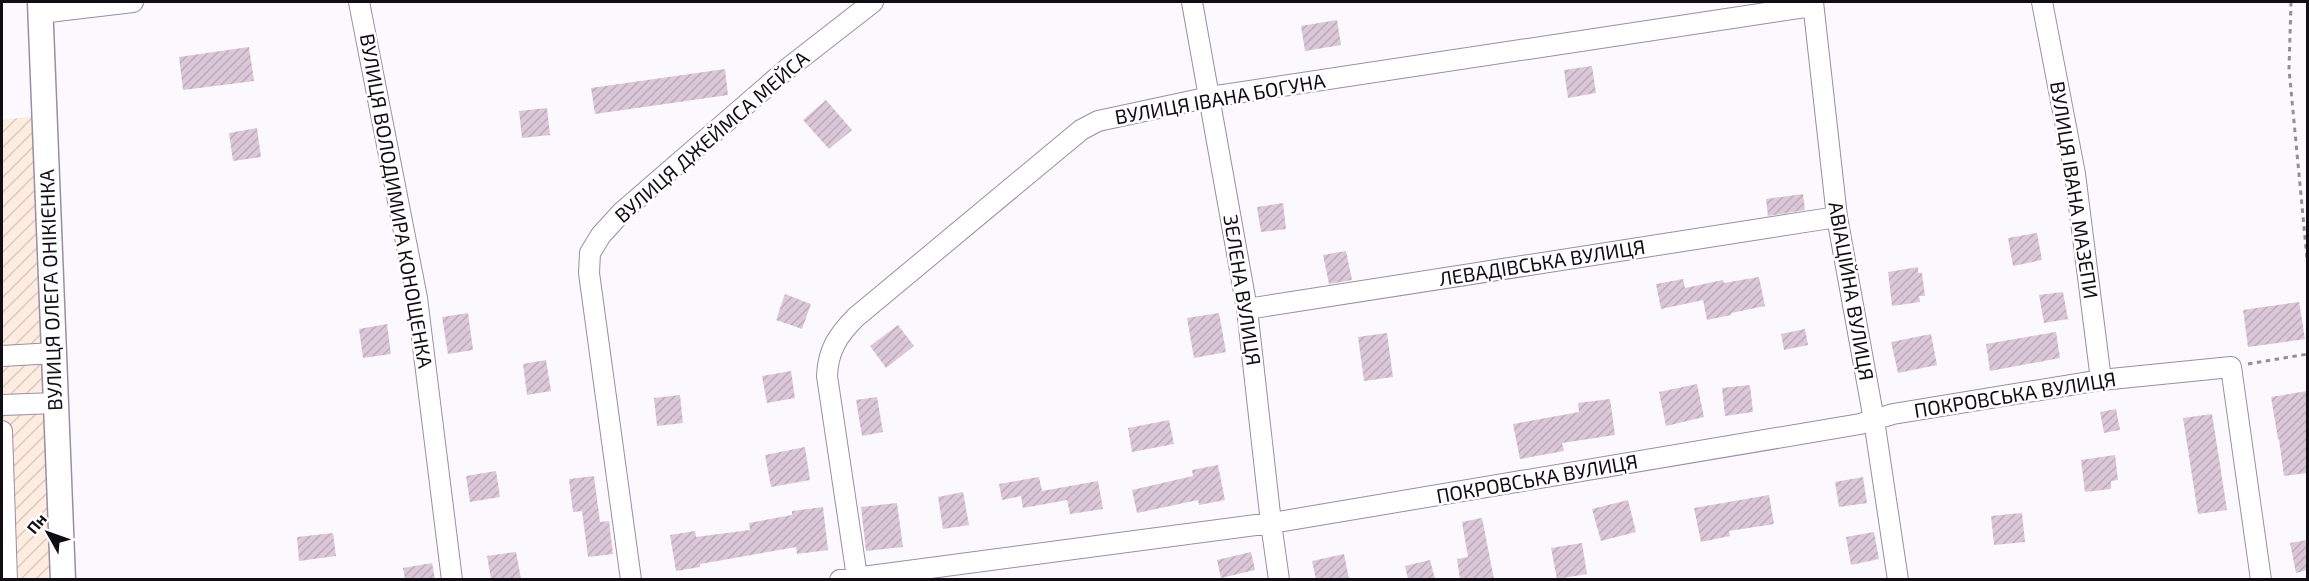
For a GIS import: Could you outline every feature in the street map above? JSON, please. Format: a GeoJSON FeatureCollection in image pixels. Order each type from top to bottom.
{"type":"FeatureCollection","features":[{"type":"Feature","properties":{"kind":"main road","name":"ВУЛИЦЯ ОЛЕГА ОНІКІЄНКА"},"geometry":{"type":"LineString","coordinates":[[40,7],[63,579]]}},
{"type":"Feature","properties":{"kind":"street"},"geometry":{"type":"LineString","coordinates":[[40,7],[133,2]]}},
{"type":"Feature","properties":{"kind":"street","name":"ВУЛИЦЯ ВОЛОДИМИРА КОНОЩЕНКА"},"geometry":{"type":"LineString","coordinates":[[360,2],[417,298],[452,579]]}},
{"type":"Feature","properties":{"kind":"street","name":"ВУЛИЦЯ ДЖЕЙМСА МЕЙСА"},"geometry":{"type":"LineString","coordinates":[[632,579],[589,273],[590,253],[601,235],[622,212],[787,69],[873,2]]}},
{"type":"Feature","properties":{"kind":"street","name":"ЗЕЛЕНА ВУЛИЦЯ"},"geometry":{"type":"LineString","coordinates":[[1192,2],[1247,309],[1270,523],[1279,579]]}},
{"type":"Feature","properties":{"kind":"street","name":"ВУЛИЦЯ ІВАНА МАЗЕПИ"},"geometry":{"type":"LineString","coordinates":[[2042,2],[2075,174],[2100,380]]}},
{"type":"Feature","properties":{"kind":"street","name":"ВУЛИЦЯ ІВАНА БОГУНА"},"geometry":{"type":"LineString","coordinates":[[849,578],[827,376],[827,360],[833,345],[842,331],[856,317],[1081,130],[1098,121],[1210,97],[1812,4]]}},
{"type":"Feature","properties":{"kind":"street","name":"АВІАЦІЙНА ВУЛИЦЯ"},"geometry":{"type":"LineString","coordinates":[[1812,4],[1837,217],[1874,420],[1898,579]]}},
{"type":"Feature","properties":{"kind":"street","name":"ЛЕВАДІВСЬКА ВУЛИЦЯ"},"geometry":{"type":"LineString","coordinates":[[1247,309],[1837,217]]}},
{"type":"Feature","properties":{"kind":"street"},"geometry":{"type":"LineString","coordinates":[[2,356],[54,353]]}},
{"type":"Feature","properties":{"kind":"street"},"geometry":{"type":"LineString","coordinates":[[2231,366],[2261,579]]}},
{"type":"Feature","properties":{"kind":"street","name":"ПОКРОВСЬКА ВУЛИЦЯ"},"geometry":{"type":"LineString","coordinates":[[849,578],[1270,523],[1860,424],[1893,414],[2100,380],[2231,366]]}},
{"type":"Feature","properties":{"kind":"street"},"geometry":{"type":"LineString","coordinates":[[2,405],[56,403]]}},
{"type":"Feature","properties":{"kind":"street"},"geometry":{"type":"LineString","coordinates":[[2,431],[7,579]]}},
{"type":"Feature","properties":{"kind":"path"},"geometry":{"type":"LineString","coordinates":[[2291,2],[2289,69],[2307,269]]}},
{"type":"Feature","properties":{"kind":"path"},"geometry":{"type":"LineString","coordinates":[[2231,366],[2307,354]]}},
{"type":"Feature","properties":{"kind":"shaded area"},"geometry":{"type":"Polygon","coordinates":[[[44,115],[63,579],[2,579],[2,120],[44,115]]]}},
{"type":"Feature","properties":{"kind":"building"},"geometry":{"type":"Polygon","coordinates":[[[1337,20],[1341,45],[1305,51],[1301,26],[1337,20]]]}},
{"type":"Feature","properties":{"kind":"building"},"geometry":{"type":"Polygon","coordinates":[[[249,47],[254,81],[183,90],[179,57],[249,47]]]}},
{"type":"Feature","properties":{"kind":"building"},"geometry":{"type":"Polygon","coordinates":[[[1592,66],[1596,93],[1568,98],[1564,70],[1592,66]]]}},
{"type":"Feature","properties":{"kind":"building"},"geometry":{"type":"Polygon","coordinates":[[[725,69],[728,95],[595,114],[591,88],[725,69]]]}},
{"type":"Feature","properties":{"kind":"building"},"geometry":{"type":"Polygon","coordinates":[[[826,100],[852,130],[829,149],[803,120],[826,100]]]}},
{"type":"Feature","properties":{"kind":"building"},"geometry":{"type":"Polygon","coordinates":[[[547,108],[550,135],[522,138],[519,111],[547,108]]]}},
{"type":"Feature","properties":{"kind":"building"},"geometry":{"type":"Polygon","coordinates":[[[257,128],[261,157],[233,161],[229,133],[257,128]]]}},
{"type":"Feature","properties":{"kind":"building"},"geometry":{"type":"Polygon","coordinates":[[[1803,194],[1805,210],[1768,216],[1766,199],[1803,194]]]}},
{"type":"Feature","properties":{"kind":"building"},"geometry":{"type":"Polygon","coordinates":[[[1283,203],[1286,229],[1261,232],[1257,207],[1283,203]]]}},
{"type":"Feature","properties":{"kind":"building"},"geometry":{"type":"Polygon","coordinates":[[[2037,233],[2042,260],[2013,266],[2008,238],[2037,233]]]}},
{"type":"Feature","properties":{"kind":"building"},"geometry":{"type":"Polygon","coordinates":[[[1346,251],[1352,280],[1329,284],[1323,255],[1346,251]]]}},
{"type":"Feature","properties":{"kind":"building"},"geometry":{"type":"Polygon","coordinates":[[[1918,267],[1918,273],[1922,273],[1925,296],[1919,296],[1920,302],[1892,306],[1888,272],[1918,267]]]}},
{"type":"Feature","properties":{"kind":"building"},"geometry":{"type":"Polygon","coordinates":[[[1759,277],[1765,306],[1707,320],[1703,300],[1661,309],[1656,284],[1683,279],[1685,288],[1723,280],[1724,283],[1759,277]]]}},
{"type":"Feature","properties":{"kind":"building"},"geometry":{"type":"Polygon","coordinates":[[[2063,292],[2068,319],[2044,323],[2039,295],[2063,292]]]}},
{"type":"Feature","properties":{"kind":"building"},"geometry":{"type":"Polygon","coordinates":[[[785,294],[811,304],[802,329],[776,320],[785,294]]]}},
{"type":"Feature","properties":{"kind":"building"},"geometry":{"type":"Polygon","coordinates":[[[2299,302],[2305,339],[2248,347],[2243,310],[2299,302]]]}},
{"type":"Feature","properties":{"kind":"building"},"geometry":{"type":"Polygon","coordinates":[[[468,313],[473,350],[448,354],[442,317],[468,313]]]}},
{"type":"Feature","properties":{"kind":"building"},"geometry":{"type":"Polygon","coordinates":[[[1219,313],[1226,352],[1194,358],[1187,318],[1219,313]]]}},
{"type":"Feature","properties":{"kind":"building"},"geometry":{"type":"Polygon","coordinates":[[[387,324],[391,354],[363,358],[359,329],[387,324]]]}},
{"type":"Feature","properties":{"kind":"building"},"geometry":{"type":"Polygon","coordinates":[[[898,325],[914,346],[886,368],[870,346],[898,325]]]}},
{"type":"Feature","properties":{"kind":"building"},"geometry":{"type":"Polygon","coordinates":[[[1805,329],[1808,345],[1784,350],[1781,334],[1805,329]]]}},
{"type":"Feature","properties":{"kind":"building"},"geometry":{"type":"Polygon","coordinates":[[[2056,332],[2060,358],[1990,371],[1986,344],[2056,332]]]}},
{"type":"Feature","properties":{"kind":"building"},"geometry":{"type":"Polygon","coordinates":[[[1387,333],[1393,377],[1364,381],[1358,337],[1387,333]]]}},
{"type":"Feature","properties":{"kind":"building"},"geometry":{"type":"Polygon","coordinates":[[[1931,334],[1937,365],[1898,373],[1891,342],[1931,334]]]}},
{"type":"Feature","properties":{"kind":"building"},"geometry":{"type":"Polygon","coordinates":[[[546,360],[551,391],[527,395],[523,364],[546,360]]]}},
{"type":"Feature","properties":{"kind":"building"},"geometry":{"type":"Polygon","coordinates":[[[791,371],[795,398],[767,403],[762,376],[791,371]]]}},
{"type":"Feature","properties":{"kind":"building"},"geometry":{"type":"Polygon","coordinates":[[[1697,384],[1704,417],[1666,426],[1659,392],[1697,384]]]}},
{"type":"Feature","properties":{"kind":"building"},"geometry":{"type":"Polygon","coordinates":[[[1750,385],[1753,412],[1725,416],[1722,388],[1750,385]]]}},
{"type":"Feature","properties":{"kind":"building"},"geometry":{"type":"Polygon","coordinates":[[[2307,391],[2307,473],[2284,476],[2271,397],[2307,391]]]}},
{"type":"Feature","properties":{"kind":"building"},"geometry":{"type":"Polygon","coordinates":[[[680,395],[683,423],[657,426],[654,398],[680,395]]]}},
{"type":"Feature","properties":{"kind":"building"},"geometry":{"type":"Polygon","coordinates":[[[877,397],[883,432],[862,436],[856,400],[877,397]]]}},
{"type":"Feature","properties":{"kind":"building"},"geometry":{"type":"Polygon","coordinates":[[[1610,399],[1615,435],[1562,443],[1564,451],[1520,459],[1513,424],[1579,412],[1578,403],[1610,399]]]}},
{"type":"Feature","properties":{"kind":"building"},"geometry":{"type":"Polygon","coordinates":[[[2116,409],[2120,430],[2104,433],[2100,412],[2116,409]]]}},
{"type":"Feature","properties":{"kind":"building"},"geometry":{"type":"Polygon","coordinates":[[[2212,414],[2227,510],[2198,514],[2183,418],[2212,414]]]}},
{"type":"Feature","properties":{"kind":"building"},"geometry":{"type":"Polygon","coordinates":[[[1169,420],[1174,444],[1132,452],[1128,428],[1169,420]]]}},
{"type":"Feature","properties":{"kind":"building"},"geometry":{"type":"Polygon","coordinates":[[[805,447],[810,480],[771,487],[765,455],[805,447]]]}},
{"type":"Feature","properties":{"kind":"building"},"geometry":{"type":"Polygon","coordinates":[[[2115,455],[2118,480],[2111,481],[2111,489],[2085,492],[2081,460],[2115,455]]]}},
{"type":"Feature","properties":{"kind":"building"},"geometry":{"type":"Polygon","coordinates":[[[1218,465],[1225,500],[1199,505],[1198,500],[1137,513],[1132,490],[1193,476],[1192,470],[1218,465]]]}},
{"type":"Feature","properties":{"kind":"building"},"geometry":{"type":"Polygon","coordinates":[[[496,471],[500,497],[470,502],[466,476],[496,471]]]}},
{"type":"Feature","properties":{"kind":"building"},"geometry":{"type":"Polygon","coordinates":[[[594,476],[600,522],[609,521],[613,554],[588,557],[582,511],[573,512],[569,479],[594,476]]]}},
{"type":"Feature","properties":{"kind":"building"},"geometry":{"type":"Polygon","coordinates":[[[1039,477],[1042,491],[1098,481],[1103,509],[1070,514],[1067,500],[1023,508],[1021,496],[1002,500],[999,484],[1039,477]]]}},
{"type":"Feature","properties":{"kind":"building"},"geometry":{"type":"Polygon","coordinates":[[[1863,477],[1867,503],[1839,507],[1835,482],[1863,477]]]}},
{"type":"Feature","properties":{"kind":"building"},"geometry":{"type":"Polygon","coordinates":[[[963,492],[969,525],[943,529],[938,497],[963,492]]]}},
{"type":"Feature","properties":{"kind":"building"},"geometry":{"type":"Polygon","coordinates":[[[1769,495],[1774,524],[1729,531],[1730,536],[1701,542],[1694,508],[1769,495]]]}},
{"type":"Feature","properties":{"kind":"building"},"geometry":{"type":"Polygon","coordinates":[[[1628,500],[1636,532],[1601,541],[1592,509],[1628,500]]]}},
{"type":"Feature","properties":{"kind":"building"},"geometry":{"type":"Polygon","coordinates":[[[897,503],[903,547],[866,551],[861,507],[897,503]]]}},
{"type":"Feature","properties":{"kind":"building"},"geometry":{"type":"Polygon","coordinates":[[[823,507],[828,550],[797,554],[796,547],[700,564],[700,567],[676,571],[670,535],[695,531],[696,537],[750,530],[749,523],[792,515],[792,511],[823,507]]]}},
{"type":"Feature","properties":{"kind":"building"},"geometry":{"type":"Polygon","coordinates":[[[2022,513],[2025,542],[1994,545],[1991,516],[2022,513]]]}},
{"type":"Feature","properties":{"kind":"building"},"geometry":{"type":"Polygon","coordinates":[[[1482,518],[1494,579],[1460,579],[1457,559],[1468,557],[1462,522],[1482,518]]]}},
{"type":"Feature","properties":{"kind":"building"},"geometry":{"type":"Polygon","coordinates":[[[1874,532],[1879,559],[1851,565],[1846,537],[1874,532]]]}},
{"type":"Feature","properties":{"kind":"building"},"geometry":{"type":"Polygon","coordinates":[[[333,533],[336,556],[299,561],[297,537],[333,533]]]}},
{"type":"Feature","properties":{"kind":"building"},"geometry":{"type":"Polygon","coordinates":[[[2307,540],[2307,570],[2296,573],[2290,543],[2307,540]]]}},
{"type":"Feature","properties":{"kind":"building"},"geometry":{"type":"Polygon","coordinates":[[[1582,543],[1587,574],[1557,579],[1551,548],[1582,543]]]}},
{"type":"Feature","properties":{"kind":"building"},"geometry":{"type":"Polygon","coordinates":[[[516,552],[521,579],[491,579],[487,556],[516,552]]]}},
{"type":"Feature","properties":{"kind":"building"},"geometry":{"type":"Polygon","coordinates":[[[1251,552],[1255,570],[1221,578],[1217,560],[1251,552]]]}},
{"type":"Feature","properties":{"kind":"building"},"geometry":{"type":"Polygon","coordinates":[[[1344,554],[1349,579],[1316,579],[1312,561],[1344,554]]]}},
{"type":"Feature","properties":{"kind":"building"},"geometry":{"type":"Polygon","coordinates":[[[1430,560],[1435,579],[1408,579],[1405,566],[1430,560]]]}},
{"type":"Feature","properties":{"kind":"building"},"geometry":{"type":"Polygon","coordinates":[[[432,563],[435,579],[405,579],[403,568],[432,563]]]}}]}
